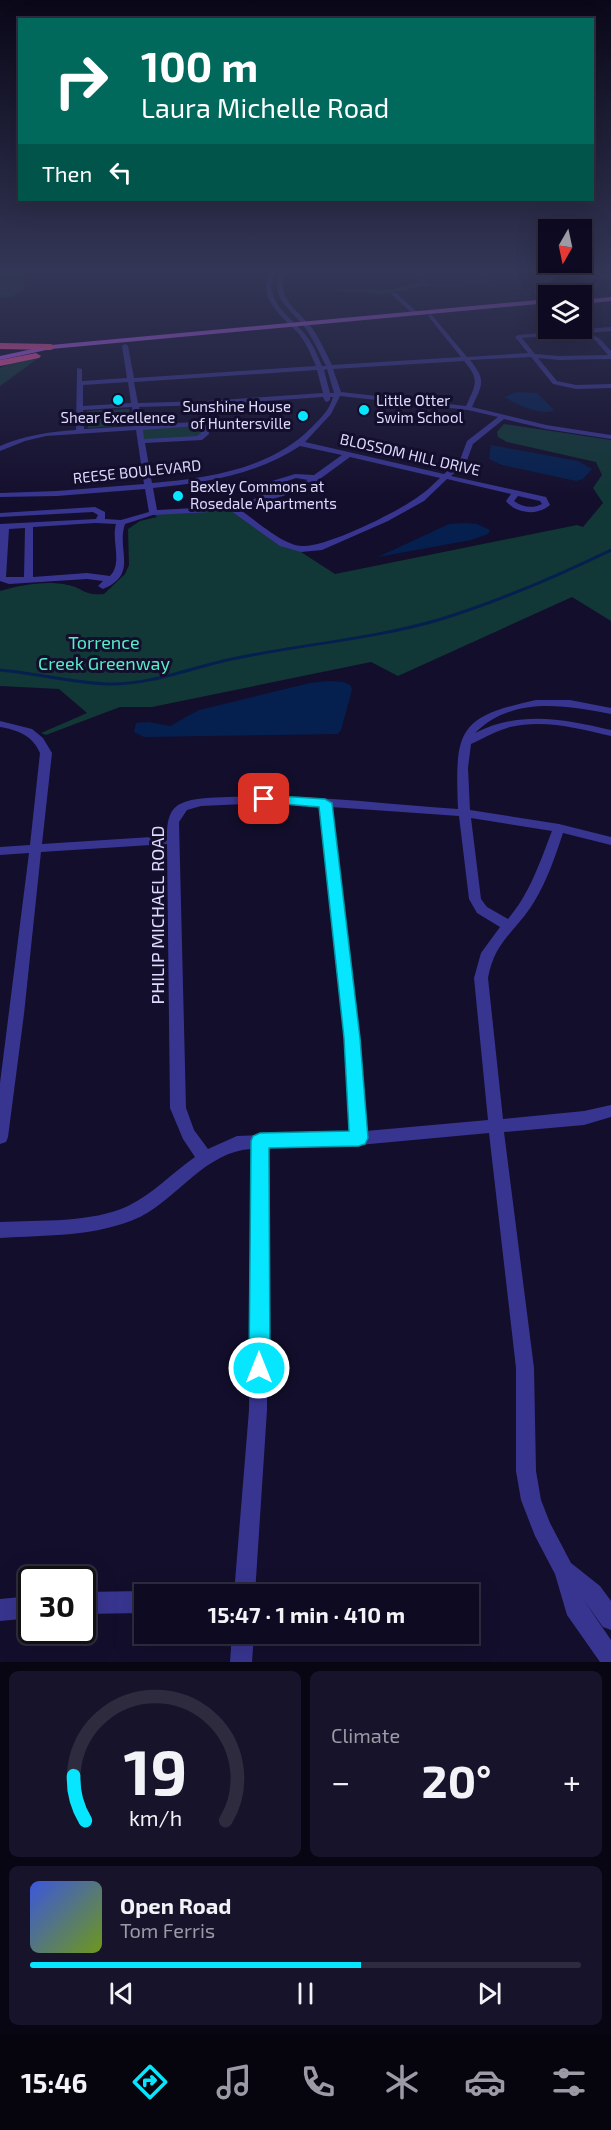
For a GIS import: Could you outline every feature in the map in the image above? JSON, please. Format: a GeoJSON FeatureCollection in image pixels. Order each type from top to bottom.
{"type":"FeatureCollection","features":[{"type":"Feature","properties":{"kind":"highway"},"geometry":{"type":"LineString","coordinates":[[29,347],[51,347]]}},
{"type":"Feature","properties":{"kind":"highway"},"geometry":{"type":"LineString","coordinates":[[0,363],[36,356]]}},
{"type":"Feature","properties":{"kind":"main road"},"geometry":{"type":"LineString","coordinates":[[0,356],[56,347]]}},
{"type":"Feature","properties":{"kind":"main road"},"geometry":{"type":"LineString","coordinates":[[96,349],[109,347]]}},
{"type":"Feature","properties":{"kind":"main road"},"geometry":{"type":"LineString","coordinates":[[10,355],[36,356],[120,347]]}},
{"type":"Feature","properties":{"kind":"street"},"geometry":{"type":"LineString","coordinates":[[125,347],[153,513]]}},
{"type":"Feature","properties":{"kind":"street"},"geometry":{"type":"LineString","coordinates":[[308,347],[328,394],[328,413]]}},
{"type":"Feature","properties":{"kind":"street"},"geometry":{"type":"LineString","coordinates":[[317,347],[328,368],[337,394]]}},
{"type":"Feature","properties":{"kind":"street"},"geometry":{"type":"LineString","coordinates":[[454,347],[479,378],[478,386],[468,408]]}},
{"type":"Feature","properties":{"kind":"street"},"geometry":{"type":"LineString","coordinates":[[525,347],[555,383],[576,387],[611,386]]}},
{"type":"Feature","properties":{"kind":"street"},"geometry":{"type":"LineString","coordinates":[[79,383],[464,359],[611,356]]}},
{"type":"Feature","properties":{"kind":"street"},"geometry":{"type":"LineString","coordinates":[[79,369],[80,431]]}},
{"type":"Feature","properties":{"kind":"street"},"geometry":{"type":"LineString","coordinates":[[80,408],[207,403],[337,394],[468,408],[546,427],[611,436]]}},
{"type":"Feature","properties":{"kind":"street","name":"REESE BOULEVARD"},"geometry":{"type":"LineString","coordinates":[[0,495],[186,483],[229,474],[260,463],[298,443],[316,430],[334,406],[337,394]]}},
{"type":"Feature","properties":{"kind":"street"},"geometry":{"type":"LineString","coordinates":[[233,508],[282,544],[290,547],[311,549],[332,543],[407,509],[431,492],[463,461],[470,443],[504,416]]}},
{"type":"Feature","properties":{"kind":"street"},"geometry":{"type":"LineString","coordinates":[[0,449],[33,436],[80,431],[194,424],[202,425],[205,434],[198,438],[142,441]]}},
{"type":"Feature","properties":{"kind":"street","name":"BLOSSOM HILL DRIVE"},"geometry":{"type":"LineString","coordinates":[[298,443],[516,493]]}},
{"type":"Feature","properties":{"kind":"street"},"geometry":{"type":"LineString","coordinates":[[122,522],[117,536],[120,568],[107,583],[87,576],[28,580],[1,579],[2,527],[100,520],[122,522],[153,513],[233,508],[288,492],[317,478],[348,455]]}},
{"type":"Feature","properties":{"kind":"street"},"geometry":{"type":"LineString","coordinates":[[266,498],[255,489],[295,476],[317,478]]}},
{"type":"Feature","properties":{"kind":"street"},"geometry":{"type":"LineString","coordinates":[[0,515],[95,509],[102,514],[100,520]]}},
{"type":"Feature","properties":{"kind":"street"},"geometry":{"type":"LineString","coordinates":[[28,580],[29,525]]}},
{"type":"Feature","properties":{"kind":"street"},"geometry":{"type":"LineString","coordinates":[[508,925],[482,910],[475,899],[464,813],[462,756],[471,731],[489,716],[524,705],[562,702],[611,711]]}},
{"type":"Feature","properties":{"kind":"street"},"geometry":{"type":"LineString","coordinates":[[469,741],[494,727],[523,720],[560,721],[611,733]]}},
{"type":"Feature","properties":{"kind":"street"},"geometry":{"type":"LineString","coordinates":[[0,724],[29,732],[40,741],[46,753],[18,1002],[0,1137]]}},
{"type":"Feature","properties":{"kind":"street","name":"PHILIP MICHAEL ROAD"},"geometry":{"type":"LineString","coordinates":[[205,1157],[186,1129],[178,1108],[173,840],[175,817],[183,807],[191,804],[252,799],[464,813],[560,828],[611,841]]}},
{"type":"Feature","properties":{"kind":"street"},"geometry":{"type":"LineString","coordinates":[[325,803],[352,1038],[359,1138]]}},
{"type":"Feature","properties":{"kind":"street"},"geometry":{"type":"LineString","coordinates":[[560,828],[529,900],[519,915],[492,943],[482,965],[481,978],[503,1197],[525,1368],[526,1470],[534,1510],[564,1570],[575,1607],[611,1659]]}},
{"type":"Feature","properties":{"kind":"street"},"geometry":{"type":"LineString","coordinates":[[0,851],[173,840]]}},
{"type":"Feature","properties":{"kind":"street"},"geometry":{"type":"LineString","coordinates":[[0,1230],[85,1224],[119,1218],[149,1204],[205,1157],[237,1143],[359,1138],[584,1118],[611,1111]]}},
{"type":"Feature","properties":{"kind":"street"},"geometry":{"type":"LineString","coordinates":[[246,1584],[258,1410],[260,1141]]}},
{"type":"Feature","properties":{"kind":"street"},"geometry":{"type":"LineString","coordinates":[[564,1570],[593,1593],[611,1619]]}},
{"type":"Feature","properties":{"kind":"street"},"geometry":{"type":"LineString","coordinates":[[96,1603],[134,1602]]}},
{"type":"Feature","properties":{"kind":"street"},"geometry":{"type":"LineString","coordinates":[[0,1610],[18,1608]]}},
{"type":"Feature","properties":{"kind":"street"},"geometry":{"type":"LineString","coordinates":[[241,1662],[242,1644]]}},
{"type":"Feature","properties":{"kind":"green space"},"geometry":{"type":"Polygon","coordinates":[[[37,359],[0,386],[0,368],[16,361],[37,359]]]}},
{"type":"Feature","properties":{"kind":"green space"},"geometry":{"type":"Polygon","coordinates":[[[129,409],[131,425],[88,428],[87,411],[129,409]]]}},
{"type":"Feature","properties":{"kind":"green space","name":"Torrence Creek Greenway"},"geometry":{"type":"Polygon","coordinates":[[[504,424],[611,440],[611,621],[572,597],[398,676],[371,662],[152,707],[120,707],[46,735],[41,733],[87,713],[59,689],[0,686],[0,591],[25,585],[51,583],[68,585],[92,594],[104,594],[125,574],[129,565],[128,529],[140,521],[157,517],[153,513],[233,508],[335,574],[577,525],[583,527],[603,503],[593,488],[602,475],[596,462],[507,442],[498,437],[497,432],[504,424]]]}},
{"type":"Feature","properties":{"kind":"green space"},"geometry":{"type":"Polygon","coordinates":[[[202,425],[204,436],[142,441],[140,427],[202,425]]]}},
{"type":"Feature","properties":{"kind":"water"},"geometry":{"type":"Polygon","coordinates":[[[517,392],[537,393],[554,410],[536,411],[504,397],[517,392]]]}},
{"type":"Feature","properties":{"kind":"water"},"geometry":{"type":"Polygon","coordinates":[[[491,445],[578,461],[592,469],[583,479],[576,481],[502,465],[489,459],[491,445]]]}},
{"type":"Feature","properties":{"kind":"water"},"geometry":{"type":"Polygon","coordinates":[[[449,524],[477,524],[490,530],[488,534],[471,540],[378,557],[449,524]]]}},
{"type":"Feature","properties":{"kind":"water"},"geometry":{"type":"Polygon","coordinates":[[[344,682],[351,686],[352,690],[338,734],[144,737],[134,732],[136,723],[148,722],[170,726],[199,710],[310,683],[344,682]]]}},
{"type":"Feature","properties":{"kind":"waterway"},"geometry":{"type":"LineString","coordinates":[[0,670],[108,684],[157,678],[221,661],[364,637],[438,620],[526,588],[611,550]]}},
{"type":"Feature","properties":{"kind":"place","name":"Shear Excellence"},"geometry":{"type":"Point","coordinates":[118,400]}},
{"type":"Feature","properties":{"kind":"place","name":"Little Otter Swim School"},"geometry":{"type":"Point","coordinates":[364,410]}},
{"type":"Feature","properties":{"kind":"place","name":"Sunshine House of Huntersville"},"geometry":{"type":"Point","coordinates":[303,416]}},
{"type":"Feature","properties":{"kind":"place","name":"Bexley Commons at Rosedale Apartments"},"geometry":{"type":"Point","coordinates":[178,496]}},
{"type":"Feature","properties":{"kind":"route"},"geometry":{"type":"LineString","coordinates":[[259,1368],[260,1141],[359,1138],[352,1038],[325,803],[264,799]]}}]}
